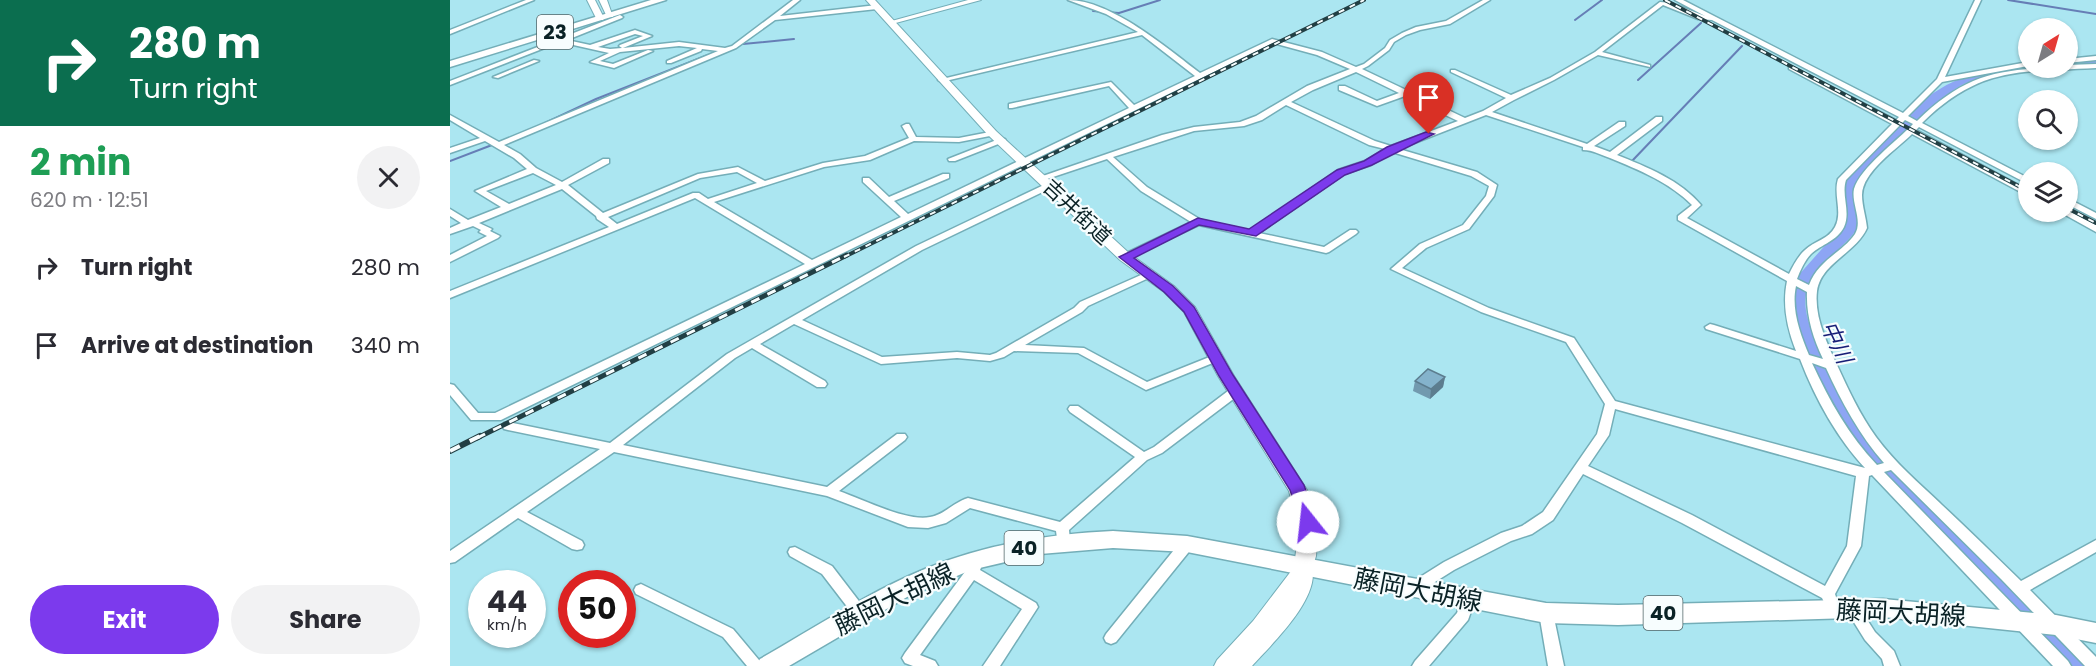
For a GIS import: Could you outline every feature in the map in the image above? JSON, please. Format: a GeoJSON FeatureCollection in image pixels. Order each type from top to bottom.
{"type":"FeatureCollection","features":[{"type":"Feature","properties":{"kind":"main road","name":"23"},"geometry":{"type":"LineString","coordinates":[[450,64],[661,0]]}},
{"type":"Feature","properties":{"kind":"main road","name":"吉井街道"},"geometry":{"type":"LineString","coordinates":[[873,3],[941,80],[997,137],[1125,257],[1150,274],[1190,310],[1216,358],[1298,490],[1306,508],[1311,536],[1304,567]]}},
{"type":"Feature","properties":{"kind":"main road","name":"藤岡大胡線"},"geometry":{"type":"LineString","coordinates":[[768,666],[900,590],[945,571],[974,566],[1063,535],[1187,544],[1468,600],[1546,613],[1618,615],[1837,603],[2035,623],[2096,633]]}},
{"type":"Feature","properties":{"kind":"street"},"geometry":{"type":"LineString","coordinates":[[450,32],[531,0]]}},
{"type":"Feature","properties":{"kind":"street"},"geometry":{"type":"LineString","coordinates":[[591,0],[610,17]]}},
{"type":"Feature","properties":{"kind":"street"},"geometry":{"type":"LineString","coordinates":[[603,0],[610,17]]}},
{"type":"Feature","properties":{"kind":"street"},"geometry":{"type":"LineString","coordinates":[[498,145],[742,42],[796,0]]}},
{"type":"Feature","properties":{"kind":"street"},"geometry":{"type":"LineString","coordinates":[[892,22],[977,0]]}},
{"type":"Feature","properties":{"kind":"street"},"geometry":{"type":"LineString","coordinates":[[1071,0],[1108,13],[1142,33],[1199,76]]}},
{"type":"Feature","properties":{"kind":"street"},"geometry":{"type":"LineString","coordinates":[[450,558],[614,446],[731,356],[796,321],[919,248],[1045,182],[1108,156],[1194,129],[1241,124],[1258,118],[1374,60],[1392,41],[1404,34],[1418,28],[1448,23],[1487,0]]}},
{"type":"Feature","properties":{"kind":"street"},"geometry":{"type":"LineString","coordinates":[[1678,0],[1900,120]]}},
{"type":"Feature","properties":{"kind":"street"},"geometry":{"type":"LineString","coordinates":[[1978,0],[1940,80],[1842,179],[1839,186],[1842,216],[1839,228],[1831,238],[1808,253],[1792,278],[1788,312],[1805,357],[1834,417],[1868,472],[2035,623],[2095,666]]}},
{"type":"Feature","properties":{"kind":"street"},"geometry":{"type":"LineString","coordinates":[[774,18],[873,3]]}},
{"type":"Feature","properties":{"kind":"street"},"geometry":{"type":"LineString","coordinates":[[1251,233],[1341,172],[1368,163],[1391,149],[1486,113],[1511,98],[1552,80],[1597,53],[1662,3],[1669,4],[1701,20],[1714,18]]}},
{"type":"Feature","properties":{"kind":"street"},"geometry":{"type":"LineString","coordinates":[[450,83],[561,41],[610,17]]}},
{"type":"Feature","properties":{"kind":"street"},"geometry":{"type":"LineString","coordinates":[[593,46],[635,32],[649,36],[609,51]]}},
{"type":"Feature","properties":{"kind":"street"},"geometry":{"type":"LineString","coordinates":[[941,80],[1142,33]]}},
{"type":"Feature","properties":{"kind":"street"},"geometry":{"type":"LineString","coordinates":[[561,41],[609,51],[679,45],[725,50]]}},
{"type":"Feature","properties":{"kind":"street"},"geometry":{"type":"LineString","coordinates":[[450,388],[476,417],[496,417],[1272,41],[1323,54],[1383,81],[1403,94],[1465,121]]}},
{"type":"Feature","properties":{"kind":"street"},"geometry":{"type":"LineString","coordinates":[[621,50],[593,62],[614,66],[662,46]]}},
{"type":"Feature","properties":{"kind":"street"},"geometry":{"type":"LineString","coordinates":[[669,62],[702,48]]}},
{"type":"Feature","properties":{"kind":"street"},"geometry":{"type":"LineString","coordinates":[[1597,53],[1648,66]]}},
{"type":"Feature","properties":{"kind":"street"},"geometry":{"type":"LineString","coordinates":[[2078,60],[2096,58]]}},
{"type":"Feature","properties":{"kind":"street"},"geometry":{"type":"LineString","coordinates":[[496,77],[536,61]]}},
{"type":"Feature","properties":{"kind":"street"},"geometry":{"type":"LineString","coordinates":[[1940,80],[2018,66]]}},
{"type":"Feature","properties":{"kind":"street"},"geometry":{"type":"LineString","coordinates":[[2063,666],[2035,623],[2020,589],[1883,454],[1854,412],[1814,321],[1812,291],[1820,273],[1829,261],[1858,238],[1862,224],[1858,191],[1863,178],[1914,127],[1965,86],[1988,78],[2029,70],[2096,66]]}},
{"type":"Feature","properties":{"kind":"street"},"geometry":{"type":"LineString","coordinates":[[1791,68],[2018,176]]}},
{"type":"Feature","properties":{"kind":"street"},"geometry":{"type":"LineString","coordinates":[[1453,71],[1511,98]]}},
{"type":"Feature","properties":{"kind":"street"},"geometry":{"type":"LineString","coordinates":[[482,72],[509,82]]}},
{"type":"Feature","properties":{"kind":"street"},"geometry":{"type":"LineString","coordinates":[[1012,106],[1111,84],[1134,109]]}},
{"type":"Feature","properties":{"kind":"street"},"geometry":{"type":"LineString","coordinates":[[1342,88],[1377,104],[1403,94]]}},
{"type":"Feature","properties":{"kind":"street"},"geometry":{"type":"LineString","coordinates":[[1286,102],[1391,149],[1412,153],[1474,174],[1493,185],[1490,196],[1466,227],[1423,246],[1396,269],[1485,310],[1570,340],[1611,404],[1868,472],[1895,465]]}},
{"type":"Feature","properties":{"kind":"street"},"geometry":{"type":"LineString","coordinates":[[1486,113],[1633,164],[1680,189],[1691,197],[1697,206],[1681,218],[1812,291]]}},
{"type":"Feature","properties":{"kind":"street"},"geometry":{"type":"LineString","coordinates":[[450,117],[517,156],[533,170],[562,185],[615,227]]}},
{"type":"Feature","properties":{"kind":"street"},"geometry":{"type":"LineString","coordinates":[[1610,156],[1659,119]]}},
{"type":"Feature","properties":{"kind":"street"},"geometry":{"type":"LineString","coordinates":[[1586,148],[1622,124]]}},
{"type":"Feature","properties":{"kind":"street"},"geometry":{"type":"LineString","coordinates":[[906,126],[913,139]]}},
{"type":"Feature","properties":{"kind":"street"},"geometry":{"type":"LineString","coordinates":[[1914,127],[2018,186]]}},
{"type":"Feature","properties":{"kind":"street"},"geometry":{"type":"LineString","coordinates":[[709,201],[824,165],[867,158],[913,139],[959,140],[997,137]]}},
{"type":"Feature","properties":{"kind":"street"},"geometry":{"type":"LineString","coordinates":[[952,159],[997,137]]}},
{"type":"Feature","properties":{"kind":"street"},"geometry":{"type":"LineString","coordinates":[[450,151],[486,138]]}},
{"type":"Feature","properties":{"kind":"street"},"geometry":{"type":"LineString","coordinates":[[1108,156],[1144,189],[1198,222],[1326,250],[1353,232]]}},
{"type":"Feature","properties":{"kind":"street"},"geometry":{"type":"LineString","coordinates":[[450,231],[562,185],[606,161]]}},
{"type":"Feature","properties":{"kind":"street"},"geometry":{"type":"LineString","coordinates":[[600,217],[698,176],[738,169],[764,183]]}},
{"type":"Feature","properties":{"kind":"street"},"geometry":{"type":"LineString","coordinates":[[509,208],[479,191],[533,170]]}},
{"type":"Feature","properties":{"kind":"street"},"geometry":{"type":"LineString","coordinates":[[889,201],[946,176]]}},
{"type":"Feature","properties":{"kind":"street"},"geometry":{"type":"LineString","coordinates":[[866,180],[907,218]]}},
{"type":"Feature","properties":{"kind":"street"},"geometry":{"type":"LineString","coordinates":[[450,295],[696,195],[812,264]]}},
{"type":"Feature","properties":{"kind":"street"},"geometry":{"type":"LineString","coordinates":[[2078,207],[2096,216]]}},
{"type":"Feature","properties":{"kind":"street"},"geometry":{"type":"LineString","coordinates":[[450,212],[471,224],[487,229],[484,232],[495,236],[450,259]]}},
{"type":"Feature","properties":{"kind":"street"},"geometry":{"type":"LineString","coordinates":[[2078,219],[2096,228]]}},
{"type":"Feature","properties":{"kind":"street"},"geometry":{"type":"LineString","coordinates":[[1125,257],[1198,222]]}},
{"type":"Feature","properties":{"kind":"street"},"geometry":{"type":"LineString","coordinates":[[796,321],[881,361],[957,355],[990,358],[1012,348],[1084,304],[1150,274]]}},
{"type":"Feature","properties":{"kind":"street"},"geometry":{"type":"LineString","coordinates":[[1710,327],[1832,366]]}},
{"type":"Feature","properties":{"kind":"street"},"geometry":{"type":"LineString","coordinates":[[753,345],[822,384]]}},
{"type":"Feature","properties":{"kind":"street"},"geometry":{"type":"LineString","coordinates":[[1012,348],[1080,350],[1146,386],[1216,358]]}},
{"type":"Feature","properties":{"kind":"street"},"geometry":{"type":"LineString","coordinates":[[508,426],[829,492],[908,522],[941,519],[968,504],[1063,535],[1143,457],[1158,450],[1236,391]]}},
{"type":"Feature","properties":{"kind":"street"},"geometry":{"type":"LineString","coordinates":[[1412,589],[1449,566],[1506,537],[1527,530],[1548,516],[1603,435],[1611,404]]}},
{"type":"Feature","properties":{"kind":"street"},"geometry":{"type":"LineString","coordinates":[[1074,409],[1143,457]]}},
{"type":"Feature","properties":{"kind":"street"},"geometry":{"type":"LineString","coordinates":[[829,492],[901,437]]}},
{"type":"Feature","properties":{"kind":"street"},"geometry":{"type":"LineString","coordinates":[[1581,468],[1687,519],[1837,603],[1889,656],[1892,666]]}},
{"type":"Feature","properties":{"kind":"street"},"geometry":{"type":"LineString","coordinates":[[1837,603],[1854,546],[1868,472]]}},
{"type":"Feature","properties":{"kind":"street"},"geometry":{"type":"LineString","coordinates":[[517,512],[577,545]]}},
{"type":"Feature","properties":{"kind":"street"},"geometry":{"type":"LineString","coordinates":[[1111,638],[1187,544]]}},
{"type":"Feature","properties":{"kind":"street"},"geometry":{"type":"LineString","coordinates":[[2020,589],[2096,545]]}},
{"type":"Feature","properties":{"kind":"street"},"geometry":{"type":"LineString","coordinates":[[795,552],[827,570],[860,613]]}},
{"type":"Feature","properties":{"kind":"street"},"geometry":{"type":"LineString","coordinates":[[930,666],[910,658],[974,566],[1031,607],[991,666]]}},
{"type":"Feature","properties":{"kind":"street"},"geometry":{"type":"LineString","coordinates":[[1224,666],[1260,627],[1304,567]]}},
{"type":"Feature","properties":{"kind":"street"},"geometry":{"type":"LineString","coordinates":[[1240,666],[1276,627],[1304,587],[1304,567]]}},
{"type":"Feature","properties":{"kind":"street"},"geometry":{"type":"LineString","coordinates":[[641,590],[728,633],[756,666]]}},
{"type":"Feature","properties":{"kind":"street"},"geometry":{"type":"LineString","coordinates":[[1420,666],[1463,616],[1468,600]]}},
{"type":"Feature","properties":{"kind":"street"},"geometry":{"type":"LineString","coordinates":[[1546,613],[1556,666]]}},
{"type":"Feature","properties":{"kind":"building"},"geometry":{"type":"Polygon","coordinates":[[[1428,369],[1445,377],[1431,389],[1415,381],[1428,369]]]}},
{"type":"Feature","properties":{"kind":"waterway"},"geometry":{"type":"LineString","coordinates":[[1093,11],[1119,13],[1160,0]]}},
{"type":"Feature","properties":{"kind":"waterway"},"geometry":{"type":"LineString","coordinates":[[1575,20],[1602,0]]}},
{"type":"Feature","properties":{"kind":"waterway"},"geometry":{"type":"LineString","coordinates":[[2008,0],[2096,14]]}},
{"type":"Feature","properties":{"kind":"waterway"},"geometry":{"type":"LineString","coordinates":[[1638,80],[1701,23]]}},
{"type":"Feature","properties":{"kind":"waterway"},"geometry":{"type":"LineString","coordinates":[[743,44],[794,39]]}},
{"type":"Feature","properties":{"kind":"waterway"},"geometry":{"type":"LineString","coordinates":[[1632,161],[1742,46]]}},
{"type":"Feature","properties":{"kind":"waterway"},"geometry":{"type":"LineString","coordinates":[[545,123],[596,99],[708,55]]}},
{"type":"Feature","properties":{"kind":"waterway","name":"中川"},"geometry":{"type":"LineString","coordinates":[[2078,63],[2096,62]]}},
{"type":"Feature","properties":{"kind":"waterway","name":"中川"},"geometry":{"type":"LineString","coordinates":[[2018,69],[1989,72],[1952,85],[1938,94],[1900,128],[1854,178],[1848,191],[1853,223],[1841,240],[1818,261],[1804,278],[1799,289],[1797,306],[1805,334],[1838,404],[1848,422],[1879,462],[1934,522],[2024,607],[2081,666]]}},
{"type":"Feature","properties":{"kind":"waterway"},"geometry":{"type":"LineString","coordinates":[[450,161],[492,145]]}},
{"type":"Feature","properties":{"kind":"railway"},"geometry":{"type":"LineString","coordinates":[[844,257],[1364,0]]}},
{"type":"Feature","properties":{"kind":"railway"},"geometry":{"type":"LineString","coordinates":[[1665,0],[2018,186]]}},
{"type":"Feature","properties":{"kind":"railway"},"geometry":{"type":"LineString","coordinates":[[2078,214],[2096,223]]}},
{"type":"Feature","properties":{"kind":"railway"},"geometry":{"type":"LineString","coordinates":[[477,438],[847,255]]}},
{"type":"Feature","properties":{"kind":"railway"},"geometry":{"type":"LineString","coordinates":[[450,451],[480,436]]}},
{"type":"Feature","properties":{"kind":"route"},"geometry":{"type":"LineString","coordinates":[[1308,522],[1306,508],[1298,490],[1226,376],[1190,310],[1169,289],[1125,257],[1198,222],[1251,233],[1341,172],[1368,163],[1391,149],[1429,134]]}}]}
